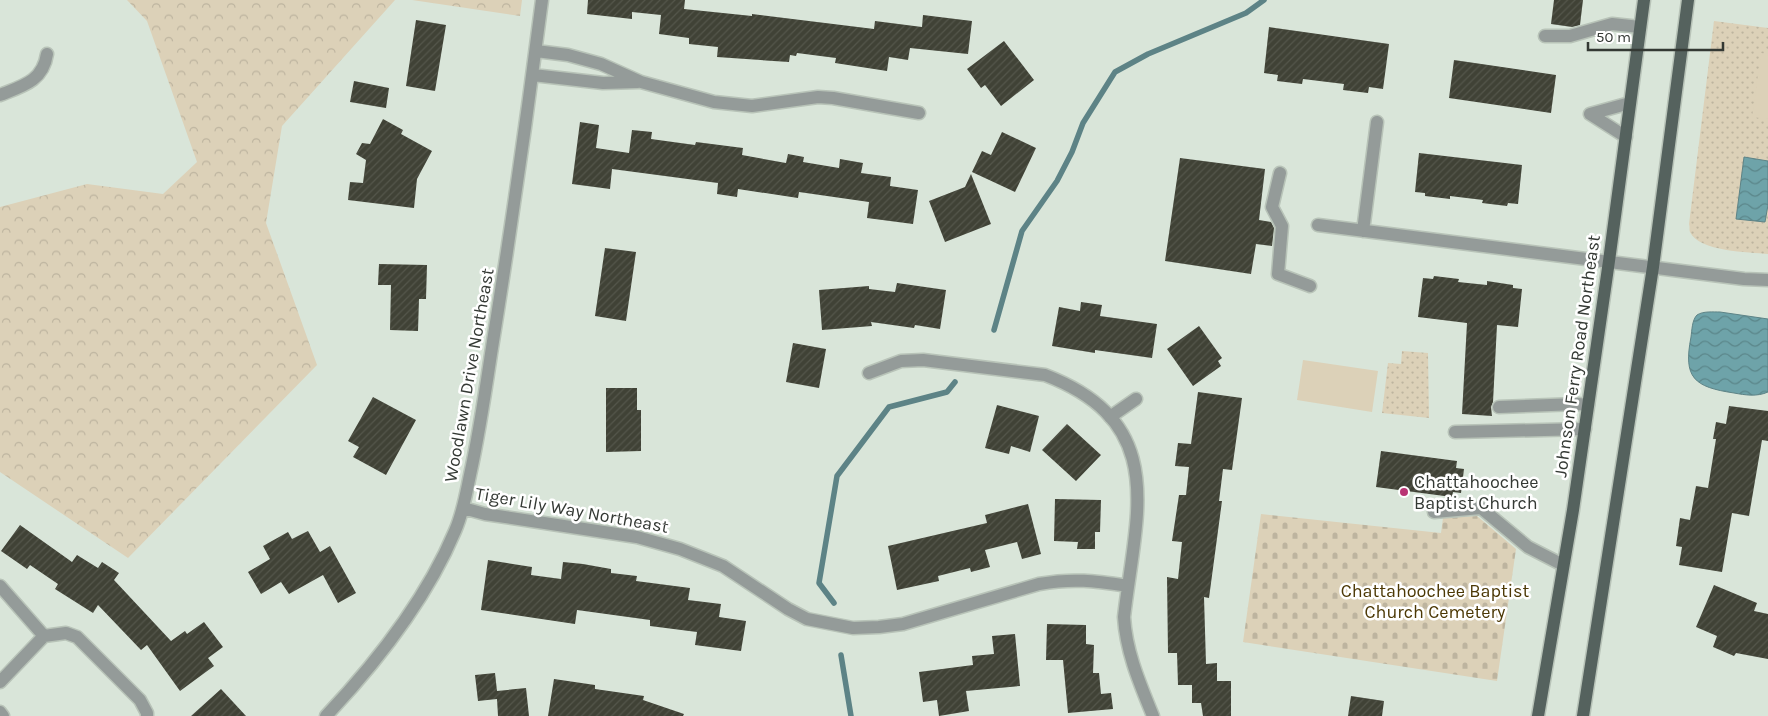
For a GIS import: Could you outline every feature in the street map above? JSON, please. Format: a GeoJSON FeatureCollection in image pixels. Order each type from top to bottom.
{"type":"FeatureCollection","features":[{"type":"Feature","properties":{"kind":"main road","name":"Johnson Ferry Road Northeast"},"geometry":{"type":"LineString","coordinates":[[1538,716],[1585,429],[1644,0]]}},
{"type":"Feature","properties":{"kind":"main road"},"geometry":{"type":"LineString","coordinates":[[1583,716],[1653,267],[1688,0]]}},
{"type":"Feature","properties":{"kind":"street","name":"Woodlawn Drive Northeast"},"geometry":{"type":"LineString","coordinates":[[326,716],[375,660],[412,611],[456,530],[463,508],[481,420],[515,207],[542,0]]}},
{"type":"Feature","properties":{"kind":"street"},"geometry":{"type":"LineString","coordinates":[[1546,36],[1570,36],[1612,24],[1640,27]]}},
{"type":"Feature","properties":{"kind":"street"},"geometry":{"type":"LineString","coordinates":[[536,51],[601,64],[641,82],[714,102],[736,106],[752,106],[818,97],[919,112]]}},
{"type":"Feature","properties":{"kind":"street"},"geometry":{"type":"LineString","coordinates":[[0,95],[25,85],[37,77],[45,64],[47,54]]}},
{"type":"Feature","properties":{"kind":"street"},"geometry":{"type":"LineString","coordinates":[[533,75],[571,81],[603,83],[641,82]]}},
{"type":"Feature","properties":{"kind":"street"},"geometry":{"type":"LineString","coordinates":[[1626,138],[1590,114],[1630,103]]}},
{"type":"Feature","properties":{"kind":"street"},"geometry":{"type":"LineString","coordinates":[[1363,231],[1377,122]]}},
{"type":"Feature","properties":{"kind":"street"},"geometry":{"type":"LineString","coordinates":[[1280,172],[1272,206],[1282,226],[1278,274],[1310,286]]}},
{"type":"Feature","properties":{"kind":"street"},"geometry":{"type":"LineString","coordinates":[[1318,226],[1744,279],[1768,280]]}},
{"type":"Feature","properties":{"kind":"street"},"geometry":{"type":"LineString","coordinates":[[869,373],[901,362],[923,360],[1045,375],[1081,392],[1110,417],[1122,433],[1131,450],[1136,470],[1138,507],[1124,617],[1125,636],[1130,657],[1153,716]]}},
{"type":"Feature","properties":{"kind":"street"},"geometry":{"type":"LineString","coordinates":[[1110,417],[1136,399]]}},
{"type":"Feature","properties":{"kind":"street"},"geometry":{"type":"LineString","coordinates":[[1499,407],[1588,405]]}},
{"type":"Feature","properties":{"kind":"street"},"geometry":{"type":"LineString","coordinates":[[1455,432],[1585,429]]}},
{"type":"Feature","properties":{"kind":"street","name":"Tiger Lily Way Northeast"},"geometry":{"type":"LineString","coordinates":[[463,508],[485,514],[637,537],[680,549],[723,566],[788,609],[807,619],[853,628],[903,624],[1040,584],[1062,580],[1084,580],[1128,586]]}},
{"type":"Feature","properties":{"kind":"street"},"geometry":{"type":"LineString","coordinates":[[1434,512],[1481,508],[1528,547],[1564,565]]}},
{"type":"Feature","properties":{"kind":"street"},"geometry":{"type":"LineString","coordinates":[[0,586],[44,636]]}},
{"type":"Feature","properties":{"kind":"street"},"geometry":{"type":"LineString","coordinates":[[0,682],[44,636],[66,633],[77,636],[140,700],[147,716]]}},
{"type":"Feature","properties":{"kind":"street"},"geometry":{"type":"LineString","coordinates":[[0,712],[3,716]]}},
{"type":"Feature","properties":{"kind":"green space"},"geometry":{"type":"Polygon","coordinates":[[[127,0],[395,0],[282,126],[266,223],[317,365],[128,558],[0,472],[0,207],[87,184],[163,194],[197,162],[147,21],[127,0]]]}},
{"type":"Feature","properties":{"kind":"green space"},"geometry":{"type":"Polygon","coordinates":[[[412,0],[522,0],[520,16],[412,0]]]}},
{"type":"Feature","properties":{"kind":"green space"},"geometry":{"type":"Polygon","coordinates":[[[1714,21],[1768,28],[1768,254],[1725,250],[1703,244],[1695,239],[1690,231],[1689,224],[1714,21]]]}},
{"type":"Feature","properties":{"kind":"green space"},"geometry":{"type":"Polygon","coordinates":[[[1761,53],[1768,54],[1768,119],[1752,117],[1761,53]]]}},
{"type":"Feature","properties":{"kind":"green space"},"geometry":{"type":"Polygon","coordinates":[[[1402,351],[1428,353],[1429,418],[1382,413],[1388,363],[1401,364],[1402,351]]]}},
{"type":"Feature","properties":{"kind":"green space"},"geometry":{"type":"Polygon","coordinates":[[[1303,360],[1378,371],[1372,412],[1297,400],[1303,360]]]}},
{"type":"Feature","properties":{"kind":"green space","name":"Chattahoochee Baptist Church Cemetery"},"geometry":{"type":"Polygon","coordinates":[[[1261,514],[1441,533],[1443,518],[1477,516],[1516,549],[1497,681],[1243,642],[1261,514]]]}},
{"type":"Feature","properties":{"kind":"water"},"geometry":{"type":"Polygon","coordinates":[[[1744,157],[1768,161],[1768,205],[1765,222],[1736,219],[1744,157]]]}},
{"type":"Feature","properties":{"kind":"water"},"geometry":{"type":"Polygon","coordinates":[[[1708,312],[1768,319],[1768,392],[1760,395],[1751,395],[1720,391],[1694,378],[1689,362],[1692,325],[1697,315],[1708,312]]]}},
{"type":"Feature","properties":{"kind":"building"},"geometry":{"type":"Polygon","coordinates":[[[588,0],[685,0],[684,9],[752,16],[752,14],[874,29],[875,21],[922,27],[923,15],[972,21],[968,54],[910,48],[908,60],[889,57],[887,71],[835,63],[836,58],[797,53],[796,56],[790,55],[789,62],[717,57],[718,47],[689,44],[689,38],[659,34],[661,15],[632,12],[632,19],[587,14],[588,0]]]}},
{"type":"Feature","properties":{"kind":"building"},"geometry":{"type":"Polygon","coordinates":[[[1554,0],[1583,0],[1580,25],[1572,27],[1551,24],[1554,0]]]}},
{"type":"Feature","properties":{"kind":"building"},"geometry":{"type":"Polygon","coordinates":[[[416,20],[446,25],[435,91],[406,86],[416,20]]]}},
{"type":"Feature","properties":{"kind":"building"},"geometry":{"type":"Polygon","coordinates":[[[1269,27],[1389,44],[1383,89],[1369,87],[1368,93],[1343,90],[1344,84],[1303,79],[1302,84],[1277,81],[1278,75],[1264,73],[1269,27]]]}},
{"type":"Feature","properties":{"kind":"building"},"geometry":{"type":"Polygon","coordinates":[[[1004,41],[1034,80],[1001,106],[985,85],[981,88],[967,69],[1004,41]]]}},
{"type":"Feature","properties":{"kind":"building"},"geometry":{"type":"Polygon","coordinates":[[[1454,60],[1556,75],[1551,113],[1449,98],[1454,60]]]}},
{"type":"Feature","properties":{"kind":"building"},"geometry":{"type":"Polygon","coordinates":[[[354,81],[389,88],[386,108],[350,102],[354,81]]]}},
{"type":"Feature","properties":{"kind":"building"},"geometry":{"type":"Polygon","coordinates":[[[383,119],[403,130],[401,134],[432,151],[417,179],[414,208],[348,200],[350,182],[363,183],[366,160],[356,154],[362,143],[370,144],[383,119]]]}},
{"type":"Feature","properties":{"kind":"building"},"geometry":{"type":"Polygon","coordinates":[[[580,122],[599,125],[596,148],[629,153],[632,130],[652,132],[651,139],[695,145],[696,142],[743,148],[742,155],[786,163],[788,154],[804,157],[803,162],[839,168],[840,159],[863,163],[861,173],[891,177],[890,186],[918,190],[913,224],[867,218],[869,202],[799,192],[798,198],[738,189],[737,197],[717,194],[718,183],[612,169],[610,189],[572,184],[580,122]]]}},
{"type":"Feature","properties":{"kind":"building"},"geometry":{"type":"Polygon","coordinates":[[[1002,132],[1036,148],[1015,192],[972,172],[982,151],[991,155],[1002,132]]]}},
{"type":"Feature","properties":{"kind":"building"},"geometry":{"type":"Polygon","coordinates":[[[1419,153],[1522,165],[1518,204],[1508,203],[1507,206],[1482,203],[1483,200],[1450,196],[1450,199],[1425,196],[1425,193],[1415,192],[1419,153]]]}},
{"type":"Feature","properties":{"kind":"building"},"geometry":{"type":"Polygon","coordinates":[[[1180,158],[1265,169],[1259,220],[1271,222],[1274,228],[1272,246],[1256,244],[1251,274],[1165,261],[1180,158]]]}},
{"type":"Feature","properties":{"kind":"building"},"geometry":{"type":"Polygon","coordinates":[[[971,174],[991,224],[945,242],[929,201],[965,187],[971,174]]]}},
{"type":"Feature","properties":{"kind":"building"},"geometry":{"type":"Polygon","coordinates":[[[605,248],[636,252],[626,321],[595,316],[605,248]]]}},
{"type":"Feature","properties":{"kind":"building"},"geometry":{"type":"Polygon","coordinates":[[[379,264],[427,265],[426,299],[419,299],[418,331],[390,330],[391,285],[378,285],[379,264]]]}},
{"type":"Feature","properties":{"kind":"building"},"geometry":{"type":"Polygon","coordinates":[[[1434,276],[1459,279],[1458,282],[1487,285],[1487,281],[1513,285],[1513,288],[1522,289],[1518,327],[1497,325],[1492,416],[1462,414],[1467,323],[1418,317],[1423,278],[1433,279],[1434,276]]]}},
{"type":"Feature","properties":{"kind":"building"},"geometry":{"type":"Polygon","coordinates":[[[897,283],[946,290],[940,329],[915,325],[914,328],[871,322],[872,326],[822,330],[819,290],[869,286],[869,289],[895,292],[897,283]]]}},
{"type":"Feature","properties":{"kind":"building"},"geometry":{"type":"Polygon","coordinates":[[[1081,302],[1102,305],[1100,316],[1157,324],[1152,358],[1095,350],[1095,353],[1052,346],[1059,307],[1080,311],[1081,302]]]}},
{"type":"Feature","properties":{"kind":"building"},"geometry":{"type":"Polygon","coordinates":[[[1199,326],[1222,358],[1218,361],[1221,366],[1193,386],[1167,349],[1199,326]]]}},
{"type":"Feature","properties":{"kind":"building"},"geometry":{"type":"Polygon","coordinates":[[[793,343],[826,349],[819,388],[786,382],[793,343]]]}},
{"type":"Feature","properties":{"kind":"building"},"geometry":{"type":"Polygon","coordinates":[[[606,388],[637,388],[637,410],[641,410],[641,451],[606,452],[606,388]]]}},
{"type":"Feature","properties":{"kind":"building"},"geometry":{"type":"Polygon","coordinates":[[[1198,392],[1242,398],[1232,470],[1223,469],[1219,501],[1222,501],[1209,598],[1204,597],[1206,664],[1217,663],[1217,681],[1231,681],[1231,716],[1203,716],[1201,703],[1192,703],[1192,685],[1178,685],[1177,653],[1168,653],[1167,577],[1178,579],[1182,542],[1172,541],[1179,495],[1186,495],[1189,467],[1175,466],[1178,443],[1191,444],[1198,392]]]}},
{"type":"Feature","properties":{"kind":"building"},"geometry":{"type":"Polygon","coordinates":[[[373,397],[416,420],[386,475],[353,457],[359,447],[348,441],[373,397]]]}},
{"type":"Feature","properties":{"kind":"building"},"geometry":{"type":"Polygon","coordinates":[[[997,405],[1039,416],[1030,452],[1011,446],[1009,454],[985,448],[997,405]]]}},
{"type":"Feature","properties":{"kind":"building"},"geometry":{"type":"Polygon","coordinates":[[[1729,406],[1768,411],[1768,441],[1762,440],[1749,516],[1732,513],[1722,572],[1679,565],[1682,547],[1676,546],[1680,518],[1690,520],[1696,486],[1708,488],[1716,439],[1713,439],[1716,422],[1726,424],[1729,406]]]}},
{"type":"Feature","properties":{"kind":"building"},"geometry":{"type":"Polygon","coordinates":[[[1067,424],[1101,455],[1076,481],[1042,450],[1067,424]]]}},
{"type":"Feature","properties":{"kind":"building"},"geometry":{"type":"Polygon","coordinates":[[[1381,451],[1457,461],[1456,468],[1464,469],[1461,493],[1453,492],[1452,497],[1376,487],[1381,451]]]}},
{"type":"Feature","properties":{"kind":"building"},"geometry":{"type":"Polygon","coordinates":[[[1055,499],[1101,500],[1100,532],[1095,532],[1095,549],[1077,549],[1078,542],[1054,541],[1055,499]]]}},
{"type":"Feature","properties":{"kind":"building"},"geometry":{"type":"Polygon","coordinates":[[[1028,504],[1041,554],[1022,559],[1017,542],[985,550],[990,567],[971,572],[970,568],[938,576],[939,581],[897,590],[888,546],[987,523],[985,515],[1028,504]]]}},
{"type":"Feature","properties":{"kind":"building"},"geometry":{"type":"Polygon","coordinates":[[[20,525],[72,562],[77,555],[98,568],[102,562],[119,573],[114,580],[171,641],[185,631],[187,634],[204,622],[223,647],[208,658],[214,666],[180,691],[147,645],[141,650],[98,605],[93,613],[55,589],[58,584],[30,565],[27,569],[1,551],[20,525]]]}},
{"type":"Feature","properties":{"kind":"building"},"geometry":{"type":"Polygon","coordinates":[[[308,531],[320,552],[330,546],[356,593],[338,603],[323,575],[289,594],[281,582],[261,594],[248,572],[270,559],[263,546],[288,532],[292,539],[308,531]]]}},
{"type":"Feature","properties":{"kind":"building"},"geometry":{"type":"Polygon","coordinates":[[[488,560],[532,567],[531,575],[561,579],[563,562],[583,564],[611,569],[611,573],[637,576],[636,581],[690,588],[688,600],[721,604],[719,617],[746,621],[741,651],[695,645],[697,632],[650,626],[650,620],[577,610],[575,624],[481,610],[488,560]]]}},
{"type":"Feature","properties":{"kind":"building"},"geometry":{"type":"Polygon","coordinates":[[[1714,585],[1757,603],[1754,611],[1768,614],[1768,659],[1736,653],[1734,656],[1713,647],[1717,636],[1696,627],[1714,585]]]}},
{"type":"Feature","properties":{"kind":"building"},"geometry":{"type":"Polygon","coordinates":[[[1047,624],[1086,625],[1086,644],[1094,645],[1093,673],[1099,673],[1101,694],[1111,693],[1113,709],[1068,713],[1063,660],[1046,660],[1047,624]]]}},
{"type":"Feature","properties":{"kind":"building"},"geometry":{"type":"Polygon","coordinates":[[[1015,634],[1020,686],[966,691],[969,711],[939,716],[937,700],[923,702],[919,672],[973,665],[972,656],[994,654],[992,636],[1015,634]]]}},
{"type":"Feature","properties":{"kind":"building"},"geometry":{"type":"Polygon","coordinates":[[[495,673],[497,691],[526,688],[529,716],[498,716],[497,699],[478,701],[475,675],[495,673]]]}},
{"type":"Feature","properties":{"kind":"building"},"geometry":{"type":"Polygon","coordinates":[[[554,679],[595,685],[595,689],[644,696],[643,700],[684,714],[683,716],[548,716],[554,679]]]}},
{"type":"Feature","properties":{"kind":"building"},"geometry":{"type":"Polygon","coordinates":[[[221,689],[246,716],[191,716],[221,689]]]}},
{"type":"Feature","properties":{"kind":"building"},"geometry":{"type":"Polygon","coordinates":[[[1351,696],[1384,701],[1382,716],[1348,716],[1351,696]]]}},
{"type":"Feature","properties":{"kind":"waterway"},"geometry":{"type":"LineString","coordinates":[[994,330],[1022,231],[1057,181],[1072,152],[1083,123],[1115,72],[1148,54],[1246,13],[1264,0]]}},
{"type":"Feature","properties":{"kind":"waterway"},"geometry":{"type":"LineString","coordinates":[[834,603],[819,583],[837,476],[889,407],[947,392],[955,382]]}},
{"type":"Feature","properties":{"kind":"waterway"},"geometry":{"type":"LineString","coordinates":[[841,655],[851,716]]}},
{"type":"Feature","properties":{"kind":"place","name":"Chattahoochee Baptist Church"},"geometry":{"type":"Point","coordinates":[1404,492]}}]}
